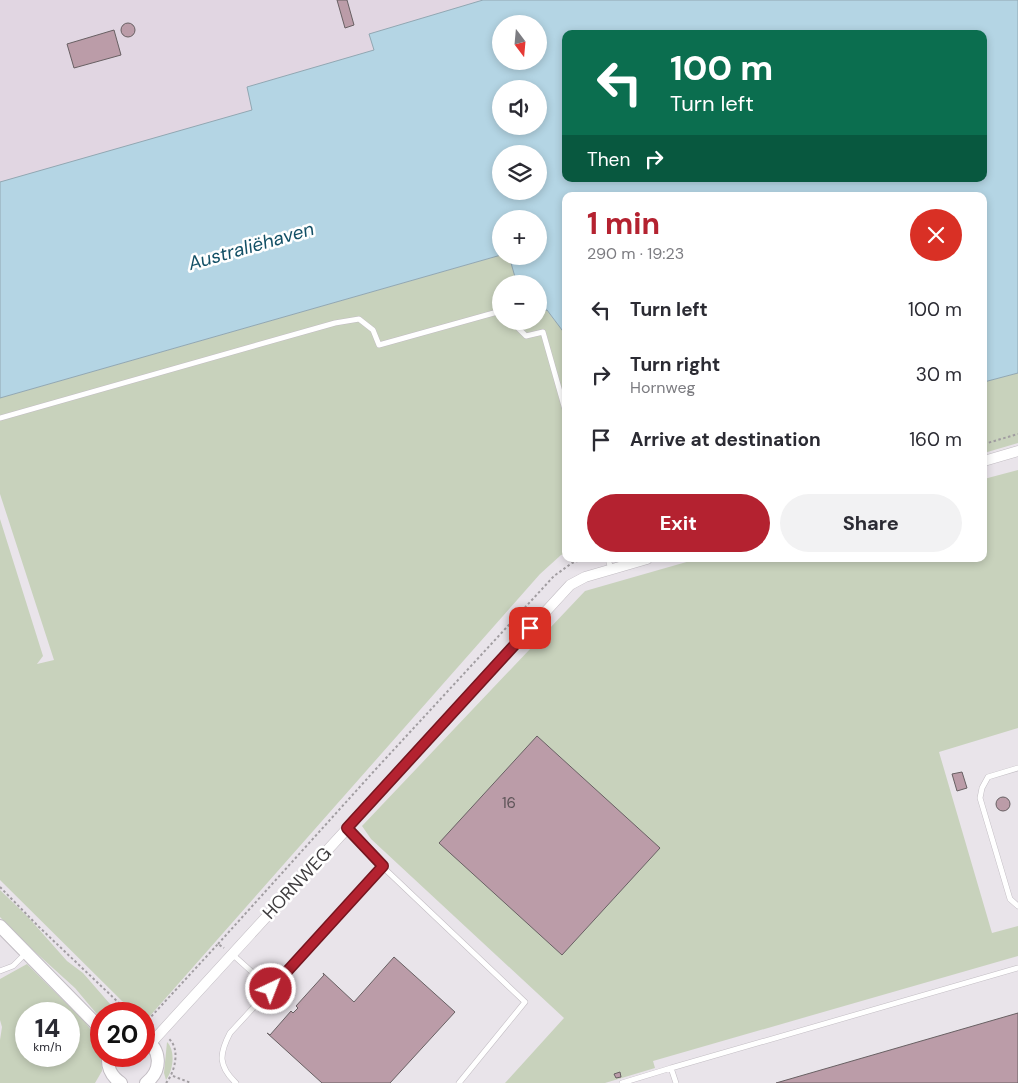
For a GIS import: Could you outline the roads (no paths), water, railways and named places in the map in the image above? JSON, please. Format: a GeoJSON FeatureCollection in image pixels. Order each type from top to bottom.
{"type":"FeatureCollection","features":[{"type":"Feature","properties":{"kind":"street"},"geometry":{"type":"LineString","coordinates":[[987,460],[1018,451]]}},
{"type":"Feature","properties":{"kind":"street","name":"HORNWEG"},"geometry":{"type":"LineString","coordinates":[[155,1035],[160,1032],[570,586],[585,577],[636,562]]}},
{"type":"Feature","properties":{"kind":"street"},"geometry":{"type":"LineString","coordinates":[[0,926],[90,1018]]}},
{"type":"Feature","properties":{"kind":"street"},"geometry":{"type":"LineString","coordinates":[[150,1082],[158,1065],[155,1048]]}},
{"type":"Feature","properties":{"kind":"street"},"geometry":{"type":"LineString","coordinates":[[108,1067],[116,1082]]}},
{"type":"Feature","properties":{"kind":"lane"},"geometry":{"type":"LineString","coordinates":[[0,418],[335,323],[359,319],[373,330],[379,345],[492,314]]}},
{"type":"Feature","properties":{"kind":"lane"},"geometry":{"type":"LineString","coordinates":[[520,330],[526,336],[543,332],[562,399]]}},
{"type":"Feature","properties":{"kind":"lane"},"geometry":{"type":"LineString","coordinates":[[609,562],[611,569]]}},
{"type":"Feature","properties":{"kind":"lane"},"geometry":{"type":"LineString","coordinates":[[1018,768],[988,777],[982,788],[980,798],[1010,899],[1018,906]]}},
{"type":"Feature","properties":{"kind":"lane"},"geometry":{"type":"LineString","coordinates":[[347,828],[383,866],[525,1002],[459,1083]]}},
{"type":"Feature","properties":{"kind":"lane"},"geometry":{"type":"LineString","coordinates":[[236,1083],[227,1074],[221,1057],[223,1046],[230,1033],[383,866]]}},
{"type":"Feature","properties":{"kind":"lane"},"geometry":{"type":"LineString","coordinates":[[0,971],[13,966],[26,953]]}},
{"type":"Feature","properties":{"kind":"lane"},"geometry":{"type":"LineString","coordinates":[[232,954],[271,989]]}},
{"type":"Feature","properties":{"kind":"lane"},"geometry":{"type":"LineString","coordinates":[[622,1083],[1018,968]]}},
{"type":"Feature","properties":{"kind":"lane"},"geometry":{"type":"LineString","coordinates":[[671,1068],[676,1083]]}},
{"type":"Feature","properties":{"kind":"water","name":"Australiëhaven"},"geometry":{"type":"Polygon","coordinates":[[[483,0],[1018,0],[1018,373],[987,381],[987,192],[562,192],[562,330],[547,310],[547,275],[514,275],[512,265],[547,265],[547,210],[492,210],[492,258],[0,398],[0,182],[252,110],[247,87],[374,50],[369,34],[483,0]]]}}]}
